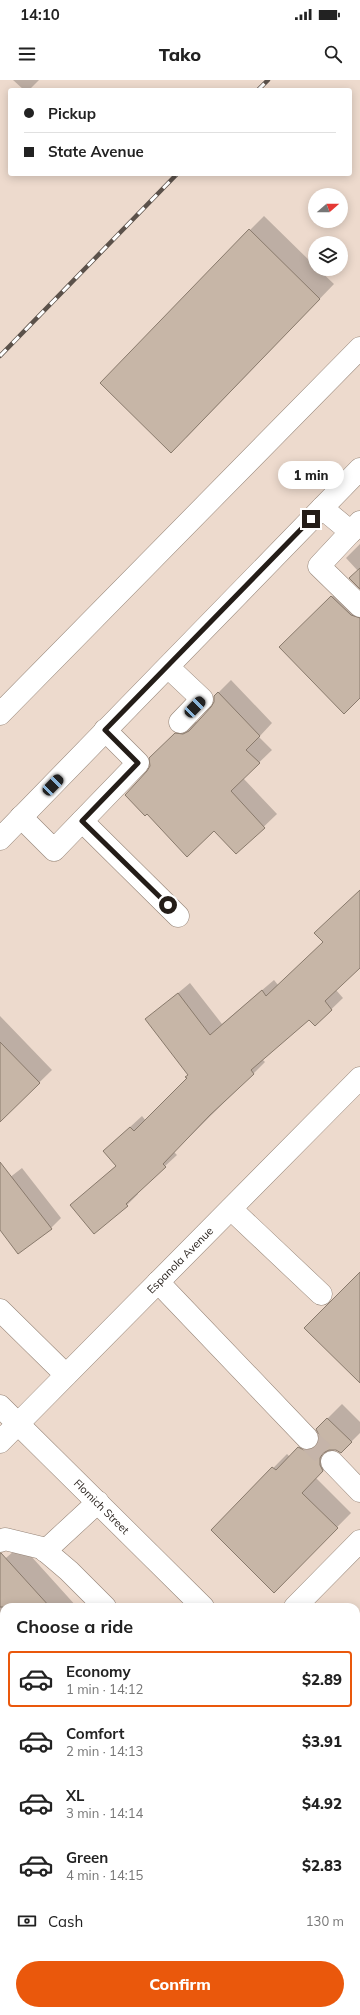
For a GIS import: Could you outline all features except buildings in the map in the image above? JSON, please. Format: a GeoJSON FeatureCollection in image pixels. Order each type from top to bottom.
{"type":"FeatureCollection","features":[{"type":"Feature","properties":{"kind":"street"},"geometry":{"type":"LineString","coordinates":[[0,714],[360,348]]}},
{"type":"Feature","properties":{"kind":"street"},"geometry":{"type":"LineString","coordinates":[[0,839],[360,469]]}},
{"type":"Feature","properties":{"kind":"street"},"geometry":{"type":"LineString","coordinates":[[322,508],[355,527],[319,566],[360,606]]}},
{"type":"Feature","properties":{"kind":"street"},"geometry":{"type":"LineString","coordinates":[[168,667],[202,699],[180,722]]}},
{"type":"Feature","properties":{"kind":"street"},"geometry":{"type":"LineString","coordinates":[[21,817],[54,850],[138,763],[105,730]]}},
{"type":"Feature","properties":{"kind":"street"},"geometry":{"type":"LineString","coordinates":[[82,821],[178,916]]}},
{"type":"Feature","properties":{"kind":"street","name":"Espanola Avenue"},"geometry":{"type":"LineString","coordinates":[[0,1442],[360,1078]]}},
{"type":"Feature","properties":{"kind":"street"},"geometry":{"type":"LineString","coordinates":[[230,1209],[321,1294]]}},
{"type":"Feature","properties":{"kind":"street"},"geometry":{"type":"LineString","coordinates":[[158,1282],[307,1438]]}},
{"type":"Feature","properties":{"kind":"street"},"geometry":{"type":"LineString","coordinates":[[0,1310],[66,1375]]}},
{"type":"Feature","properties":{"kind":"street","name":"Flomich Street"},"geometry":{"type":"LineString","coordinates":[[0,1406],[199,1603]]}},
{"type":"Feature","properties":{"kind":"street"},"geometry":{"type":"LineString","coordinates":[[332,1462],[360,1491]]}},
{"type":"Feature","properties":{"kind":"street"},"geometry":{"type":"LineString","coordinates":[[45,1551],[98,1502]]}},
{"type":"Feature","properties":{"kind":"street"},"geometry":{"type":"LineString","coordinates":[[0,1541],[5,1539],[42,1548],[70,1571],[101,1603]]}},
{"type":"Feature","properties":{"kind":"street"},"geometry":{"type":"LineString","coordinates":[[298,1603],[360,1541]]}},
{"type":"Feature","properties":{"kind":"tunnel"},"geometry":{"type":"LineString","coordinates":[[307,1438],[332,1462]]}},
{"type":"Feature","properties":{"kind":"railway"},"geometry":{"type":"LineString","coordinates":[[260,88],[268,80]]}},
{"type":"Feature","properties":{"kind":"railway"},"geometry":{"type":"LineString","coordinates":[[0,356],[175,176]]}},
{"type":"Feature","properties":{"kind":"route"},"geometry":{"type":"LineString","coordinates":[[168,905],[82,821],[138,763],[105,730],[311,519]]}}]}
